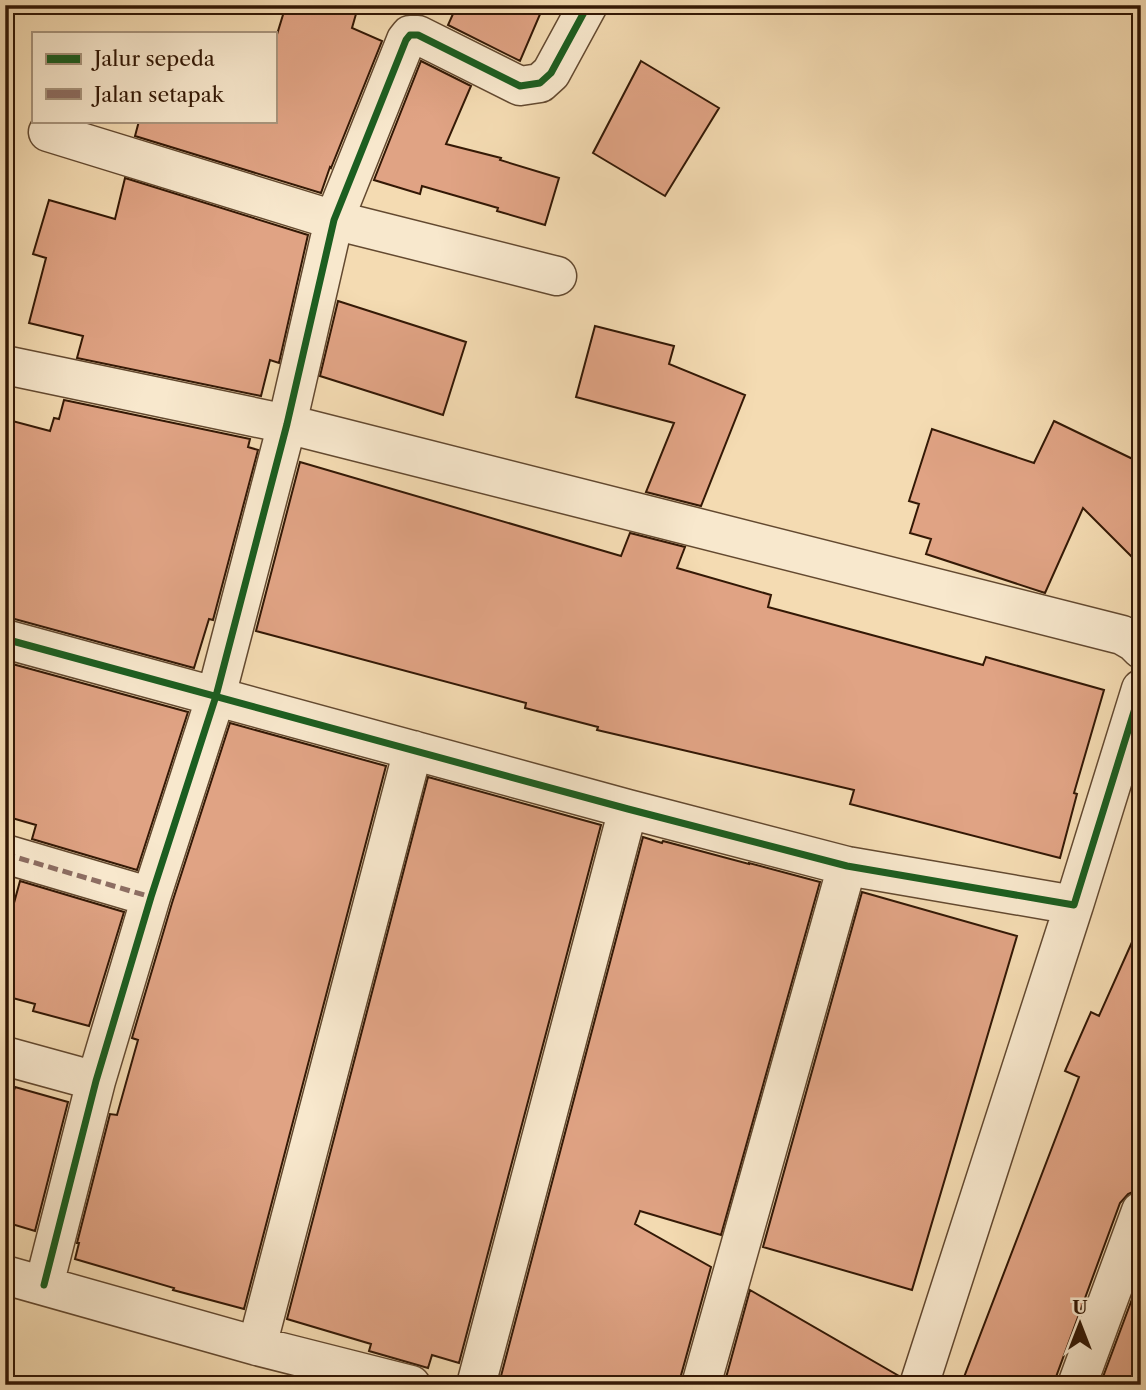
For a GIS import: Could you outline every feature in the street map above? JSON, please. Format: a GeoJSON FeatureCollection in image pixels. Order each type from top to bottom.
{"type":"FeatureCollection","features":[{"type":"Feature","properties":{"kind":"street"},"geometry":{"type":"LineString","coordinates":[[44,1285],[96,1081],[151,897],[216,696],[287,424],[334,220],[406,40],[410,35],[418,35],[520,86],[540,83],[551,73],[588,5]]}},
{"type":"Feature","properties":{"kind":"street"},"geometry":{"type":"LineString","coordinates":[[48,132],[334,220],[557,276]]}},
{"type":"Feature","properties":{"kind":"street"},"geometry":{"type":"LineString","coordinates":[[5,365],[287,424],[1122,635],[1141,649]]}},
{"type":"Feature","properties":{"kind":"street"},"geometry":{"type":"LineString","coordinates":[[5,639],[847,866],[1074,905]]}},
{"type":"Feature","properties":{"kind":"street"},"geometry":{"type":"LineString","coordinates":[[919,1385],[1141,690]]}},
{"type":"Feature","properties":{"kind":"street"},"geometry":{"type":"LineString","coordinates":[[257,1346],[413,750]]}},
{"type":"Feature","properties":{"kind":"street"},"geometry":{"type":"LineString","coordinates":[[476,1385],[628,809]]}},
{"type":"Feature","properties":{"kind":"street"},"geometry":{"type":"LineString","coordinates":[[5,854],[151,897]]}},
{"type":"Feature","properties":{"kind":"street"},"geometry":{"type":"LineString","coordinates":[[702,1385],[847,866]]}},
{"type":"Feature","properties":{"kind":"street"},"geometry":{"type":"LineString","coordinates":[[5,1056],[96,1081]]}},
{"type":"Feature","properties":{"kind":"street"},"geometry":{"type":"LineString","coordinates":[[1077,1385],[1141,1211]]}},
{"type":"Feature","properties":{"kind":"street"},"geometry":{"type":"LineString","coordinates":[[5,1275],[257,1346],[411,1385]]}},
{"type":"Feature","properties":{"kind":"building"},"geometry":{"type":"Polygon","coordinates":[[[286,5],[327,5],[356,14],[352,28],[382,41],[321,193],[135,136],[139,122],[276,122],[276,38],[286,5]]]}},
{"type":"Feature","properties":{"kind":"building"},"geometry":{"type":"Polygon","coordinates":[[[457,5],[544,5],[520,61],[448,25],[457,5]]]}},
{"type":"Feature","properties":{"kind":"building"},"geometry":{"type":"Polygon","coordinates":[[[421,61],[471,86],[446,144],[501,158],[500,160],[559,178],[545,225],[422,186],[420,194],[374,180],[421,61]]]}},
{"type":"Feature","properties":{"kind":"building"},"geometry":{"type":"Polygon","coordinates":[[[641,61],[719,108],[665,196],[593,153],[641,61]]]}},
{"type":"Feature","properties":{"kind":"building"},"geometry":{"type":"Polygon","coordinates":[[[125,178],[308,235],[279,363],[270,360],[261,396],[77,358],[83,336],[29,323],[46,258],[33,254],[49,200],[115,219],[125,178]]]}},
{"type":"Feature","properties":{"kind":"building"},"geometry":{"type":"Polygon","coordinates":[[[338,301],[466,342],[443,415],[320,376],[338,301]]]}},
{"type":"Feature","properties":{"kind":"building"},"geometry":{"type":"Polygon","coordinates":[[[595,326],[674,346],[669,364],[745,395],[701,506],[646,492],[674,423],[576,397],[595,326]]]}},
{"type":"Feature","properties":{"kind":"building"},"geometry":{"type":"Polygon","coordinates":[[[64,400],[250,439],[248,447],[258,450],[213,620],[209,619],[194,668],[5,618],[5,419],[50,431],[54,418],[59,419],[64,400]]]}},
{"type":"Feature","properties":{"kind":"building"},"geometry":{"type":"Polygon","coordinates":[[[1054,421],[1141,463],[1141,566],[1083,508],[1045,593],[926,554],[931,539],[910,533],[919,504],[909,501],[932,429],[1034,463],[1054,421]]]}},
{"type":"Feature","properties":{"kind":"building"},"geometry":{"type":"Polygon","coordinates":[[[300,462],[621,556],[630,533],[685,547],[677,568],[771,595],[768,607],[983,665],[986,657],[1104,690],[1074,793],[1077,794],[1060,858],[850,804],[854,790],[597,730],[598,727],[525,708],[526,703],[256,631],[300,462]]]}},
{"type":"Feature","properties":{"kind":"building"},"geometry":{"type":"Polygon","coordinates":[[[5,662],[188,712],[137,870],[32,839],[36,825],[5,816],[5,662]]]}},
{"type":"Feature","properties":{"kind":"building"},"geometry":{"type":"Polygon","coordinates":[[[230,723],[386,766],[244,1309],[75,1259],[110,1114],[117,1115],[138,1040],[132,1038],[230,723]]]}},
{"type":"Feature","properties":{"kind":"building"},"geometry":{"type":"Polygon","coordinates":[[[428,777],[601,825],[459,1363],[432,1355],[428,1368],[369,1351],[371,1344],[287,1319],[428,777]]]}},
{"type":"Feature","properties":{"kind":"building"},"geometry":{"type":"Polygon","coordinates":[[[643,837],[820,882],[721,1235],[640,1211],[635,1224],[711,1267],[680,1385],[531,1385],[501,1376],[643,837]]]}},
{"type":"Feature","properties":{"kind":"building"},"geometry":{"type":"Polygon","coordinates":[[[20,881],[124,912],[89,1026],[33,1011],[35,1004],[5,996],[5,936],[20,881]]]}},
{"type":"Feature","properties":{"kind":"building"},"geometry":{"type":"Polygon","coordinates":[[[862,892],[1017,936],[912,1290],[763,1247],[862,892]]]}},
{"type":"Feature","properties":{"kind":"building"},"geometry":{"type":"Polygon","coordinates":[[[1141,922],[1141,1190],[1128,1194],[1120,1203],[1056,1377],[1056,1385],[961,1385],[1079,1077],[1065,1071],[1091,1012],[1099,1016],[1141,922]]]}},
{"type":"Feature","properties":{"kind":"building"},"geometry":{"type":"Polygon","coordinates":[[[15,1087],[68,1102],[35,1231],[5,1222],[5,1122],[15,1087]]]}},
{"type":"Feature","properties":{"kind":"building"},"geometry":{"type":"Polygon","coordinates":[[[1141,1275],[1141,1385],[1100,1385],[1141,1275]]]}},
{"type":"Feature","properties":{"kind":"building"},"geometry":{"type":"Polygon","coordinates":[[[750,1290],[899,1376],[898,1385],[724,1385],[750,1290]]]}},
{"type":"Feature","properties":{"kind":"marked path"},"geometry":{"type":"LineString","coordinates":[[5,854],[151,897]]}},
{"type":"Feature","properties":{"kind":"cycle path"},"geometry":{"type":"LineString","coordinates":[[44,1285],[96,1081],[151,897],[216,696],[287,424],[334,220],[406,40],[410,35],[418,35],[520,86],[540,83],[551,73],[588,5]]}},
{"type":"Feature","properties":{"kind":"cycle path"},"geometry":{"type":"LineString","coordinates":[[5,639],[847,866],[1074,905],[1141,689]]}}]}
